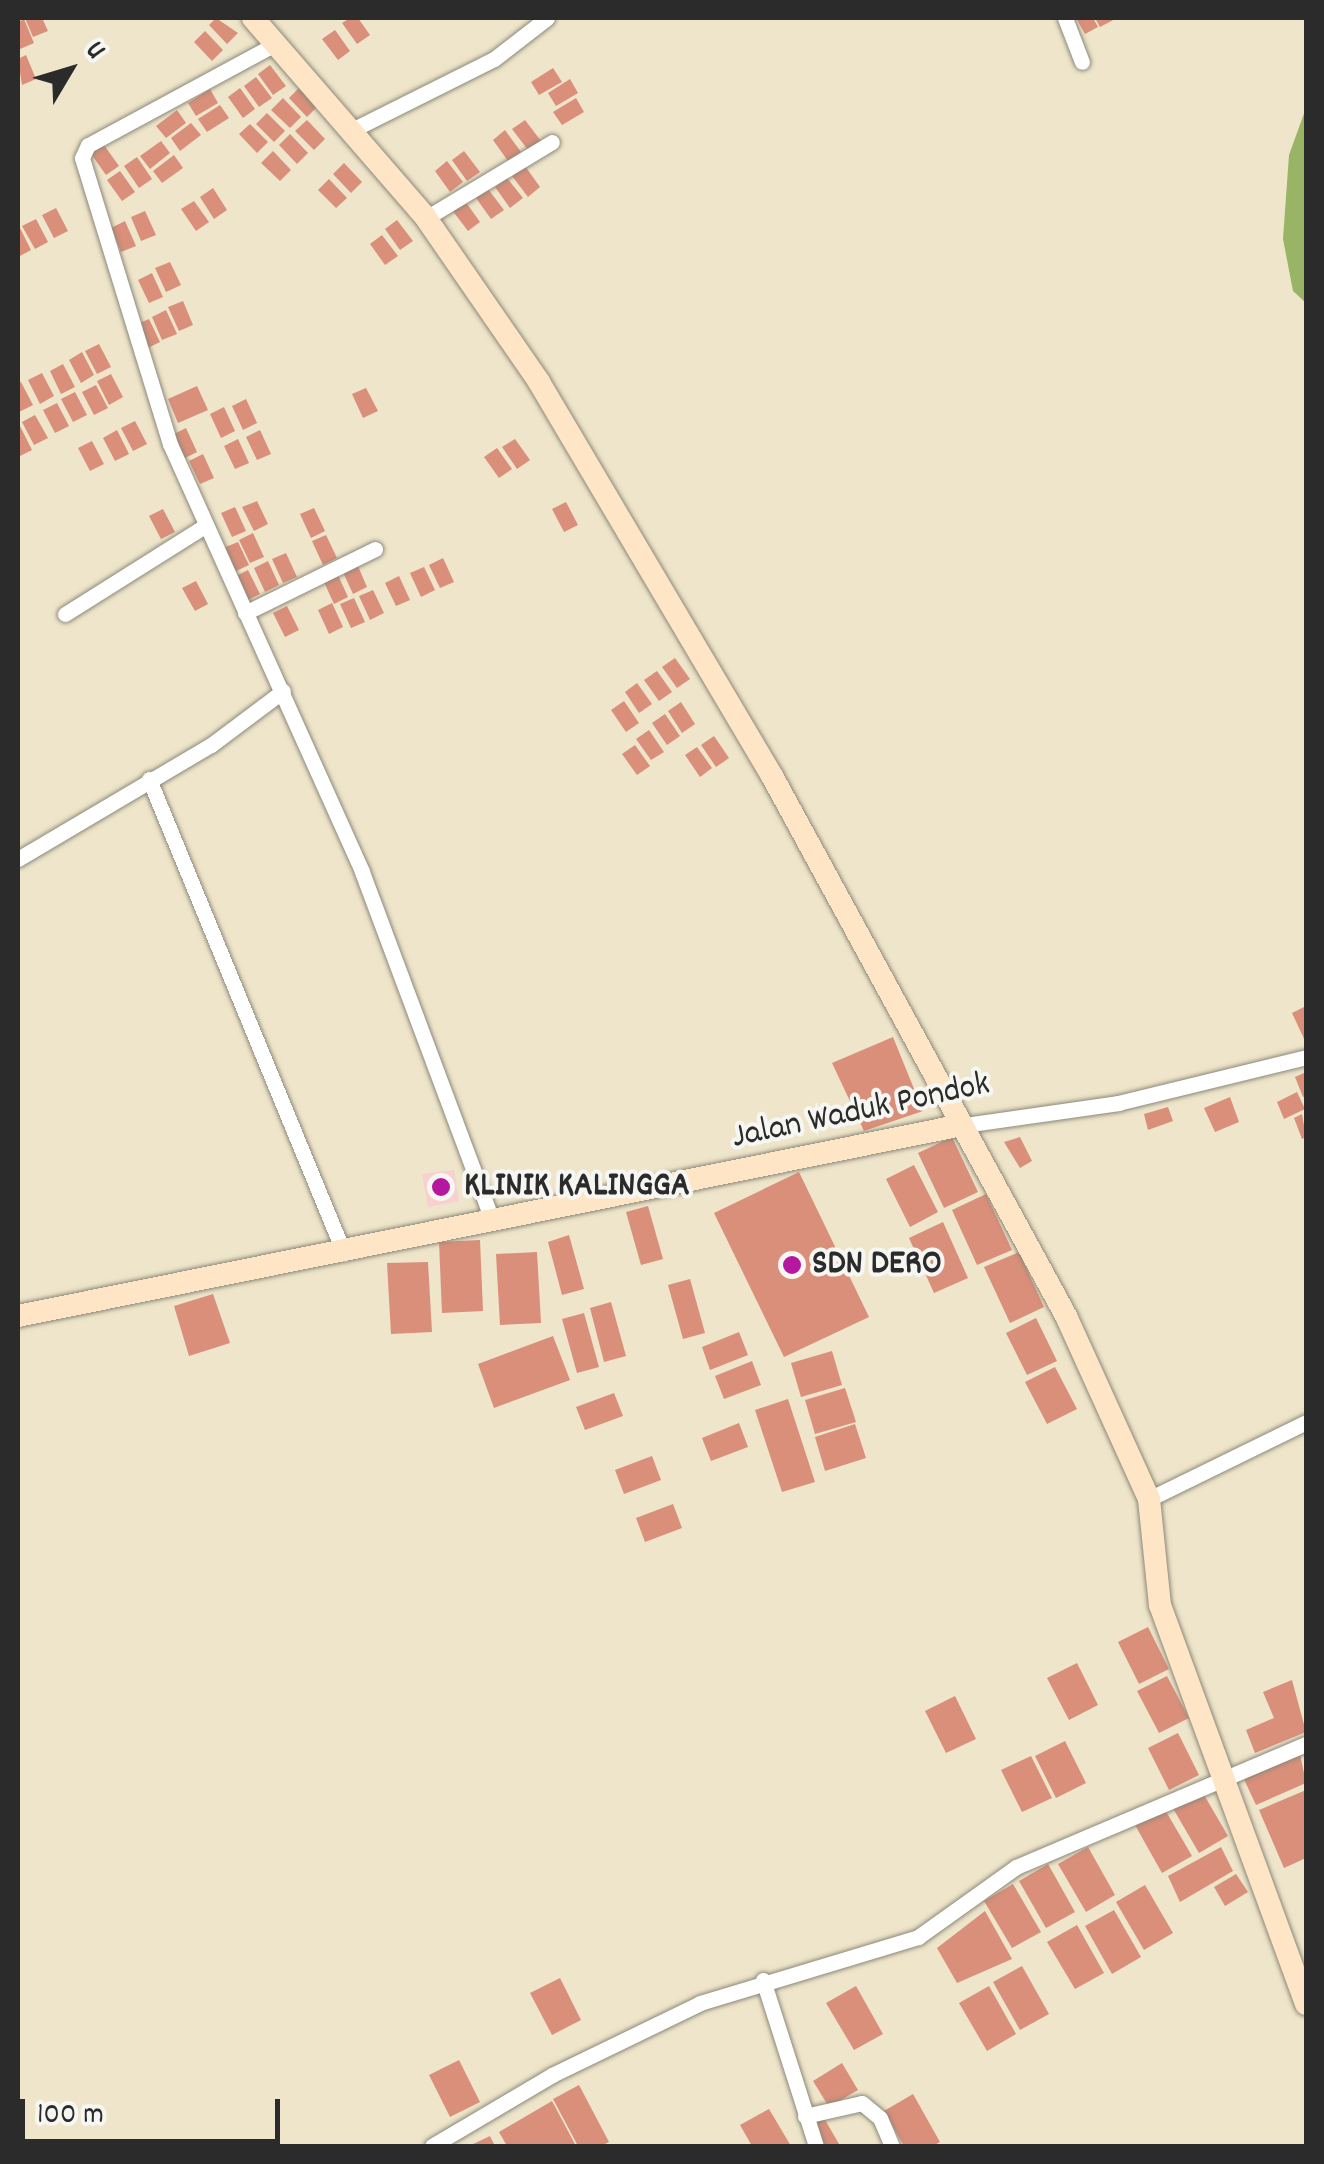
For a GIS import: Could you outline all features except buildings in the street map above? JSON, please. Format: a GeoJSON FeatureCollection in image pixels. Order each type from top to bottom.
{"type":"FeatureCollection","features":[{"type":"Feature","properties":{"kind":"street"},"geometry":{"type":"LineString","coordinates":[[253,18],[354,129],[426,218],[539,382],[714,675],[958,1126],[1066,1316],[1149,1499],[1160,1604],[1306,2004]]}},
{"type":"Feature","properties":{"kind":"street"},"geometry":{"type":"LineString","coordinates":[[354,129],[494,59],[547,18]]}},
{"type":"Feature","properties":{"kind":"street"},"geometry":{"type":"LineString","coordinates":[[1065,18],[1082,62]]}},
{"type":"Feature","properties":{"kind":"street"},"geometry":{"type":"LineString","coordinates":[[277,43],[88,145],[82,158],[142,364],[203,528],[246,613],[362,872],[493,1222]]}},
{"type":"Feature","properties":{"kind":"street"},"geometry":{"type":"LineString","coordinates":[[426,218],[552,142]]}},
{"type":"Feature","properties":{"kind":"street"},"geometry":{"type":"LineString","coordinates":[[64,614],[203,528]]}},
{"type":"Feature","properties":{"kind":"street"},"geometry":{"type":"LineString","coordinates":[[246,613],[375,549]]}},
{"type":"Feature","properties":{"kind":"street"},"geometry":{"type":"LineString","coordinates":[[18,859],[149,778],[212,745],[282,691]]}},
{"type":"Feature","properties":{"kind":"street"},"geometry":{"type":"LineString","coordinates":[[149,778],[344,1253]]}},
{"type":"Feature","properties":{"kind":"street","name":"Jalan Waduk Pondok"},"geometry":{"type":"LineString","coordinates":[[18,1316],[958,1126],[1118,1103],[1306,1057]]}},
{"type":"Feature","properties":{"kind":"street"},"geometry":{"type":"LineString","coordinates":[[1149,1499],[1306,1422]]}},
{"type":"Feature","properties":{"kind":"street"},"geometry":{"type":"LineString","coordinates":[[432,2146],[568,2067],[700,2003],[762,1980],[918,1937],[994,1878],[1306,1744]]}},
{"type":"Feature","properties":{"kind":"street"},"geometry":{"type":"LineString","coordinates":[[762,1980],[816,2146]]}},
{"type":"Feature","properties":{"kind":"street"},"geometry":{"type":"LineString","coordinates":[[805,2116],[862,2103],[880,2118],[892,2146]]}},
{"type":"Feature","properties":{"kind":"shaded area","name":"KLINIK KALINGGA"},"geometry":{"type":"Polygon","coordinates":[[[454,1170],[459,1201],[428,1207],[422,1174],[454,1170]]]}},
{"type":"Feature","properties":{"kind":"green space"},"geometry":{"type":"Polygon","coordinates":[[[1306,108],[1306,303],[1293,291],[1283,239],[1289,155],[1306,108]]]}},
{"type":"Feature","properties":{"kind":"place","name":"KLINIK KALINGGA"},"geometry":{"type":"Point","coordinates":[441,1187]}},
{"type":"Feature","properties":{"kind":"place","name":"SDN DERO"},"geometry":{"type":"Point","coordinates":[792,1265]}}]}
